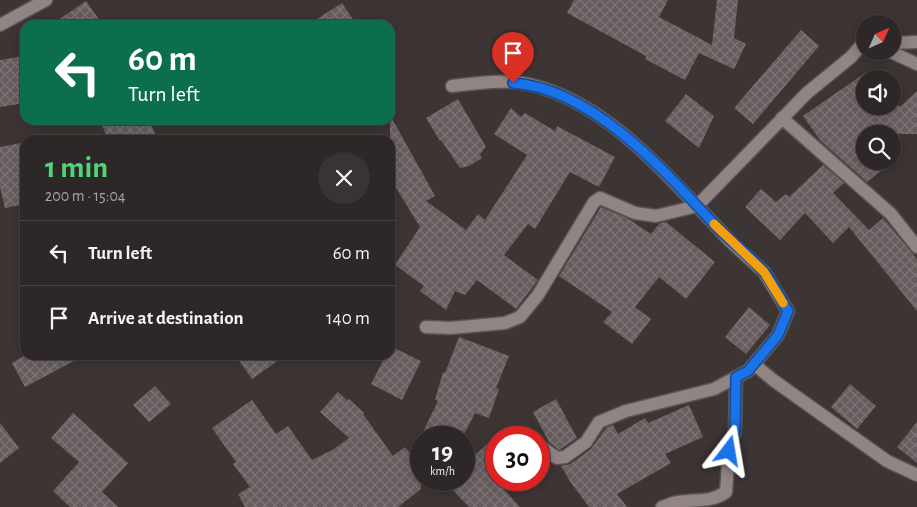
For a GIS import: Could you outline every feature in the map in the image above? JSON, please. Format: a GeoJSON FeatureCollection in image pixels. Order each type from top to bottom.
{"type":"FeatureCollection","features":[{"type":"Feature","properties":{"kind":"street"},"geometry":{"type":"LineString","coordinates":[[0,25],[46,0]]}},
{"type":"Feature","properties":{"kind":"street"},"geometry":{"type":"LineString","coordinates":[[901,43],[917,42]]}},
{"type":"Feature","properties":{"kind":"street"},"geometry":{"type":"LineString","coordinates":[[426,327],[451,328],[505,323],[520,317],[538,296],[594,202],[600,198],[635,213],[656,216],[697,206],[807,93],[856,51]]}},
{"type":"Feature","properties":{"kind":"street"},"geometry":{"type":"LineString","coordinates":[[901,57],[917,64]]}},
{"type":"Feature","properties":{"kind":"street"},"geometry":{"type":"LineString","coordinates":[[452,86],[484,81],[528,84],[570,99],[610,124],[647,155],[730,241],[764,272],[788,311],[778,335],[748,371],[714,389],[626,411],[598,422],[586,442],[565,457],[556,458],[550,453]]}},
{"type":"Feature","properties":{"kind":"street"},"geometry":{"type":"LineString","coordinates":[[782,118],[891,214],[917,247]]}},
{"type":"Feature","properties":{"kind":"street"},"geometry":{"type":"LineString","coordinates":[[754,364],[773,380],[887,461],[917,475]]}},
{"type":"Feature","properties":{"kind":"street"},"geometry":{"type":"LineString","coordinates":[[662,507],[675,502],[703,501],[718,498],[726,492],[729,451],[735,431],[736,377]]}},
{"type":"Feature","properties":{"kind":"building"},"geometry":{"type":"Polygon","coordinates":[[[574,0],[668,0],[659,17],[712,45],[717,0],[738,0],[734,38],[746,44],[734,69],[699,53],[685,80],[645,59],[646,56],[567,13],[574,0]]]}},
{"type":"Feature","properties":{"kind":"building"},"geometry":{"type":"Polygon","coordinates":[[[86,1],[99,20],[58,20],[86,1]]]}},
{"type":"Feature","properties":{"kind":"building"},"geometry":{"type":"Polygon","coordinates":[[[342,3],[354,20],[316,20],[342,3]]]}},
{"type":"Feature","properties":{"kind":"building"},"geometry":{"type":"Polygon","coordinates":[[[801,30],[819,46],[753,124],[734,108],[801,30]]]}},
{"type":"Feature","properties":{"kind":"building"},"geometry":{"type":"Polygon","coordinates":[[[20,57],[20,104],[0,107],[0,60],[20,57]]]}},
{"type":"Feature","properties":{"kind":"building"},"geometry":{"type":"Polygon","coordinates":[[[856,79],[856,115],[901,115],[901,106],[917,91],[917,134],[901,134],[901,125],[856,125],[856,170],[882,170],[867,182],[820,140],[803,116],[856,79]]]}},
{"type":"Feature","properties":{"kind":"building"},"geometry":{"type":"Polygon","coordinates":[[[686,94],[714,116],[699,148],[665,121],[686,94]]]}},
{"type":"Feature","properties":{"kind":"building"},"geometry":{"type":"Polygon","coordinates":[[[458,99],[486,147],[480,154],[482,158],[469,166],[460,168],[426,118],[458,99]]]}},
{"type":"Feature","properties":{"kind":"building"},"geometry":{"type":"Polygon","coordinates":[[[511,108],[521,117],[525,113],[555,131],[557,126],[615,157],[599,187],[570,172],[535,229],[528,224],[504,255],[538,280],[516,309],[477,280],[465,295],[455,291],[446,310],[420,291],[424,286],[395,265],[420,227],[395,186],[395,135],[390,135],[390,125],[395,124],[435,196],[426,201],[466,230],[478,214],[485,220],[527,155],[494,134],[511,108]]]}},
{"type":"Feature","properties":{"kind":"building"},"geometry":{"type":"Polygon","coordinates":[[[102,125],[151,125],[156,135],[106,135],[102,125]]]}},
{"type":"Feature","properties":{"kind":"building"},"geometry":{"type":"Polygon","coordinates":[[[20,143],[20,205],[5,208],[0,187],[0,147],[20,143]]]}},
{"type":"Feature","properties":{"kind":"building"},"geometry":{"type":"Polygon","coordinates":[[[823,165],[844,183],[833,193],[869,230],[883,218],[917,259],[917,311],[849,227],[833,243],[805,213],[780,240],[745,207],[761,189],[776,202],[786,194],[789,197],[823,165]]]}},
{"type":"Feature","properties":{"kind":"building"},"geometry":{"type":"Polygon","coordinates":[[[601,207],[627,218],[651,234],[660,223],[666,222],[715,262],[686,299],[659,277],[635,307],[651,319],[632,344],[603,322],[612,312],[559,276],[601,207]]]}},
{"type":"Feature","properties":{"kind":"building"},"geometry":{"type":"Polygon","coordinates":[[[749,307],[770,325],[746,354],[725,337],[749,307]]]}},
{"type":"Feature","properties":{"kind":"building"},"geometry":{"type":"Polygon","coordinates":[[[459,337],[509,356],[496,388],[499,389],[489,418],[475,413],[468,426],[426,426],[438,401],[435,400],[443,372],[445,373],[459,337]]]}},
{"type":"Feature","properties":{"kind":"building"},"geometry":{"type":"Polygon","coordinates":[[[395,348],[421,361],[402,400],[371,384],[383,360],[395,360],[395,348]]]}},
{"type":"Feature","properties":{"kind":"building"},"geometry":{"type":"Polygon","coordinates":[[[20,358],[20,360],[76,360],[25,387],[12,363],[20,358]]]}},
{"type":"Feature","properties":{"kind":"building"},"geometry":{"type":"Polygon","coordinates":[[[239,360],[279,360],[252,379],[239,360]]]}},
{"type":"Feature","properties":{"kind":"building"},"geometry":{"type":"Polygon","coordinates":[[[850,384],[876,406],[857,429],[831,407],[850,384]]]}},
{"type":"Feature","properties":{"kind":"building"},"geometry":{"type":"Polygon","coordinates":[[[155,386],[171,404],[149,422],[133,405],[155,386]]]}},
{"type":"Feature","properties":{"kind":"building"},"geometry":{"type":"Polygon","coordinates":[[[338,392],[347,400],[349,399],[364,413],[393,456],[405,447],[410,454],[410,491],[418,491],[398,507],[245,507],[238,494],[250,487],[233,464],[236,462],[212,428],[252,400],[276,434],[288,426],[312,460],[334,449],[349,438],[320,412],[338,392]]]}},
{"type":"Feature","properties":{"kind":"building"},"geometry":{"type":"Polygon","coordinates":[[[556,399],[577,438],[559,450],[550,443],[550,426],[540,426],[533,412],[556,399]]]}},
{"type":"Feature","properties":{"kind":"building"},"geometry":{"type":"Polygon","coordinates":[[[689,405],[703,437],[665,454],[671,463],[617,494],[627,507],[589,507],[561,466],[570,464],[591,449],[606,428],[613,425],[618,434],[645,418],[648,423],[689,405]]]}},
{"type":"Feature","properties":{"kind":"building"},"geometry":{"type":"Polygon","coordinates":[[[73,413],[128,463],[102,492],[118,507],[70,507],[53,491],[79,462],[51,438],[73,413]]]}},
{"type":"Feature","properties":{"kind":"building"},"geometry":{"type":"Polygon","coordinates":[[[917,422],[917,463],[897,447],[917,422]]]}},
{"type":"Feature","properties":{"kind":"building"},"geometry":{"type":"Polygon","coordinates":[[[0,423],[19,448],[0,463],[0,423]]]}},
{"type":"Feature","properties":{"kind":"building"},"geometry":{"type":"Polygon","coordinates":[[[485,446],[485,491],[506,491],[520,507],[469,507],[454,491],[475,491],[475,455],[485,446]]]}},
{"type":"Feature","properties":{"kind":"slow traffic"},"geometry":{"type":"LineString","coordinates":[[714,224],[764,272],[783,303]]}},
{"type":"Feature","properties":{"kind":"route"},"geometry":{"type":"LineString","coordinates":[[513,83],[528,84],[570,99],[610,124],[647,155],[730,241],[764,272],[788,311],[778,335],[748,371],[736,377],[735,431],[729,451]]}}]}
